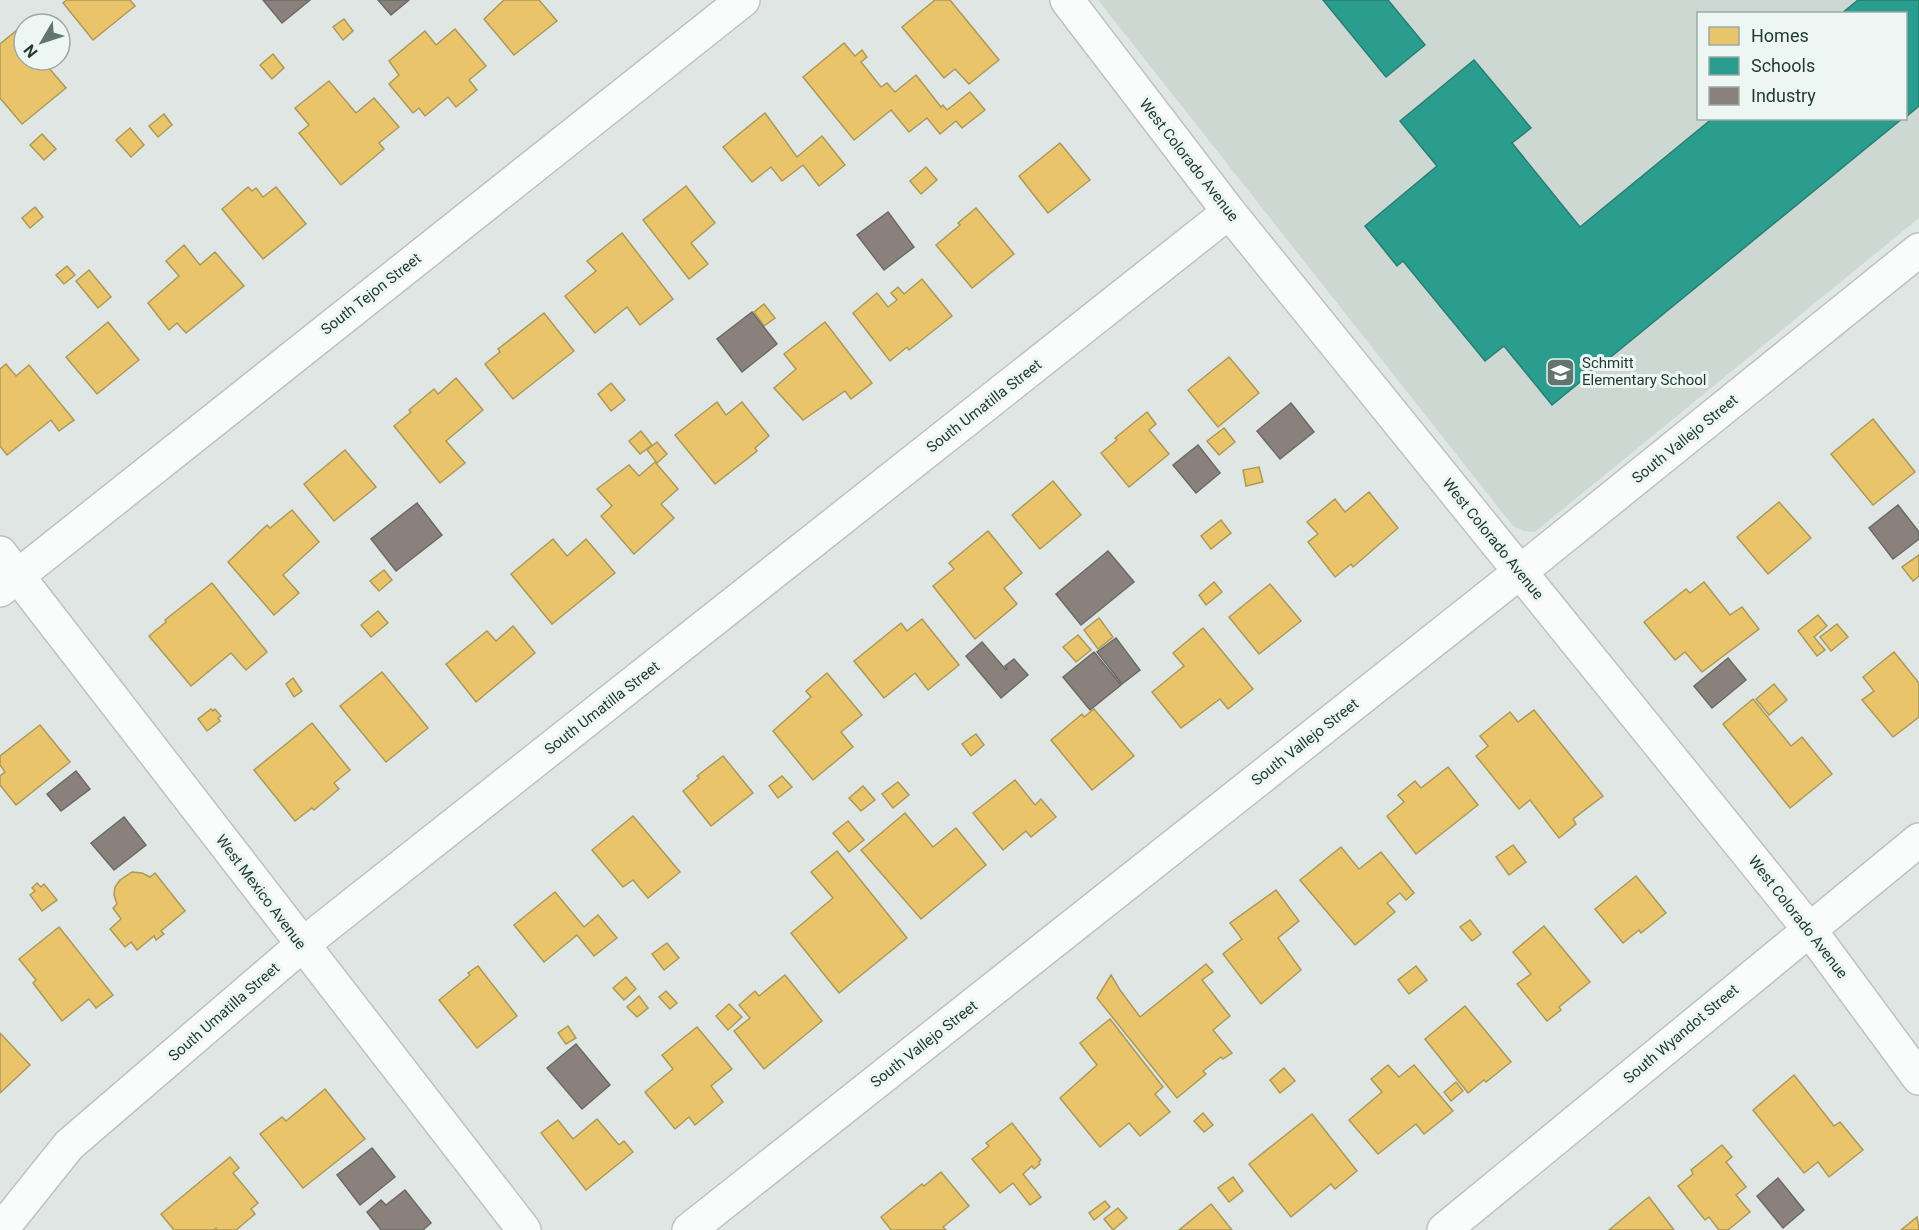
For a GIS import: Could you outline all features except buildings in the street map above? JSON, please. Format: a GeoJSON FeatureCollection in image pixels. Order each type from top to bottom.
{"type":"FeatureCollection","features":[{"type":"Feature","properties":{"kind":"street","name":"South Tejon Street"},"geometry":{"type":"LineString","coordinates":[[6,572],[743,0]]}},
{"type":"Feature","properties":{"kind":"street","name":"West Colorado Avenue"},"geometry":{"type":"LineString","coordinates":[[1067,0],[1229,212],[1809,929],[1919,1078]]}},
{"type":"Feature","properties":{"kind":"street","name":"South Umatilla Street"},"geometry":{"type":"LineString","coordinates":[[1,1230],[69,1145],[302,945],[1229,212]]}},
{"type":"Feature","properties":{"kind":"street","name":"South Vallejo Street"},"geometry":{"type":"LineString","coordinates":[[689,1230],[1520,572],[1919,250]]}},
{"type":"Feature","properties":{"kind":"street","name":"West Mexico Avenue"},"geometry":{"type":"LineString","coordinates":[[6,572],[302,945],[524,1230]]}},
{"type":"Feature","properties":{"kind":"street","name":"South Wyandot Street"},"geometry":{"type":"LineString","coordinates":[[1444,1230],[1919,840]]}},
{"type":"Feature","properties":{"kind":"shaded area","name":"Schmitt Elementary School"},"geometry":{"type":"Polygon","coordinates":[[[1098,0],[1919,0],[1919,218],[1535,532],[1524,531],[1513,526],[1098,0]]]}},
{"type":"Feature","properties":{"kind":"place","name":"Schmitt Elementary School"},"geometry":{"type":"Point","coordinates":[1561,372]}}]}
